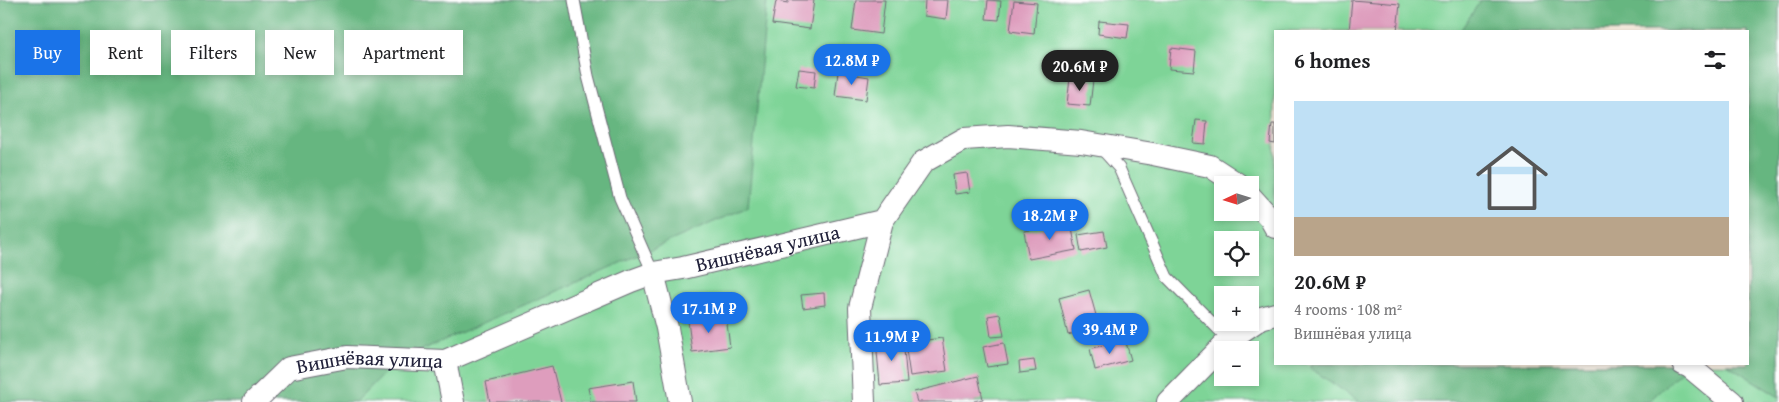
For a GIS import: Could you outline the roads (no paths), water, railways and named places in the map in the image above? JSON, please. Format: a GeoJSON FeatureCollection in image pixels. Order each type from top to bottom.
{"type":"FeatureCollection","features":[{"type":"Feature","properties":{"kind":"street"},"geometry":{"type":"LineString","coordinates":[[864,402],[860,308],[882,220],[923,162],[964,139],[1008,136],[1098,145],[1153,154],[1210,166],[1225,176]]}},
{"type":"Feature","properties":{"kind":"street"},"geometry":{"type":"LineString","coordinates":[[1259,206],[1274,224]]}},
{"type":"Feature","properties":{"kind":"street","name":"Вишнёвая улица"},"geometry":{"type":"LineString","coordinates":[[254,402],[289,368],[347,357],[445,362],[630,281],[653,273],[683,268],[882,220]]}},
{"type":"Feature","properties":{"kind":"street"},"geometry":{"type":"LineString","coordinates":[[653,273],[667,328],[680,402]]}},
{"type":"Feature","properties":{"kind":"street"},"geometry":{"type":"LineString","coordinates":[[1168,402],[1229,340],[1261,318],[1274,314]]}},
{"type":"Feature","properties":{"kind":"street"},"geometry":{"type":"LineString","coordinates":[[445,362],[453,402]]}},
{"type":"Feature","properties":{"kind":"street"},"geometry":{"type":"LineString","coordinates":[[1685,365],[1732,402]]}},
{"type":"Feature","properties":{"kind":"lane"},"geometry":{"type":"LineString","coordinates":[[574,0],[588,76],[620,198],[653,273]]}},
{"type":"Feature","properties":{"kind":"lane"},"geometry":{"type":"LineString","coordinates":[[1098,145],[1119,168],[1167,277],[1229,340]]}}]}
